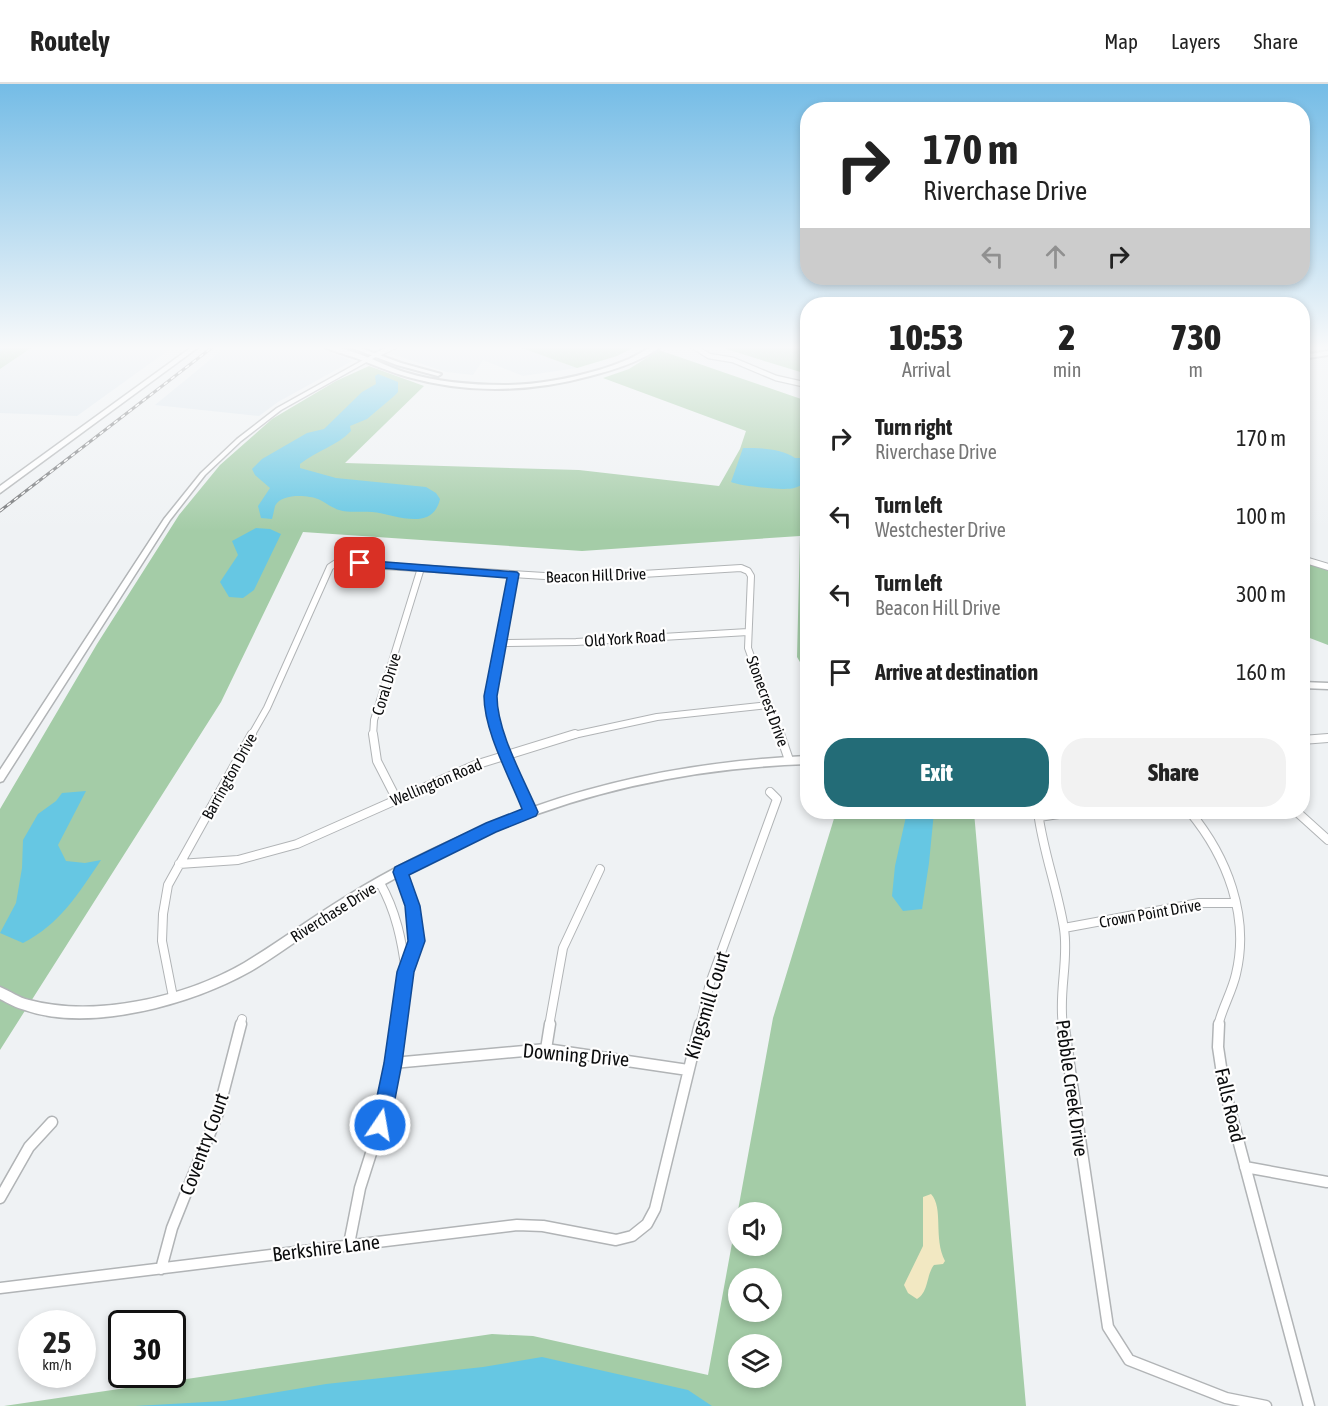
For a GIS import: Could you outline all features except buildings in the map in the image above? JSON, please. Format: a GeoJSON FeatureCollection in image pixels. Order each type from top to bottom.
{"type":"FeatureCollection","features":[{"type":"Feature","properties":{"kind":"main road"},"geometry":{"type":"LineString","coordinates":[[0,481],[103,408]]}},
{"type":"Feature","properties":{"kind":"main road"},"geometry":{"type":"LineString","coordinates":[[0,490],[104,408]]}},
{"type":"Feature","properties":{"kind":"main road"},"geometry":{"type":"LineString","coordinates":[[0,481],[11,482]]}},
{"type":"Feature","properties":{"kind":"street"},"geometry":{"type":"LineString","coordinates":[[0,778],[167,519],[203,474],[239,440],[281,408]]}},
{"type":"Feature","properties":{"kind":"street"},"geometry":{"type":"LineString","coordinates":[[1310,561],[1328,567]]}},
{"type":"Feature","properties":{"kind":"street","name":"Beacon Hill Drive"},"geometry":{"type":"LineString","coordinates":[[336,563],[577,578],[730,568],[741,568],[748,571]]}},
{"type":"Feature","properties":{"kind":"street","name":"Barrington Drive"},"geometry":{"type":"LineString","coordinates":[[173,997],[166,975],[161,921],[168,885],[267,708],[330,567],[336,563]]}},
{"type":"Feature","properties":{"kind":"street","name":"Coral Drive"},"geometry":{"type":"LineString","coordinates":[[396,798],[375,760],[372,742],[374,720],[421,568]]}},
{"type":"Feature","properties":{"kind":"street","name":"Stonecrest Drive"},"geometry":{"type":"LineString","coordinates":[[748,571],[751,576],[748,648],[789,760]]}},
{"type":"Feature","properties":{"kind":"street"},"geometry":{"type":"LineString","coordinates":[[513,574],[490,709],[531,812]]}},
{"type":"Feature","properties":{"kind":"street","name":"Old York Road"},"geometry":{"type":"LineString","coordinates":[[501,643],[576,642],[748,632]]}},
{"type":"Feature","properties":{"kind":"street"},"geometry":{"type":"LineString","coordinates":[[1310,685],[1328,686]]}},
{"type":"Feature","properties":{"kind":"street","name":"Wellington Road"},"geometry":{"type":"LineString","coordinates":[[179,864],[238,860],[270,852],[327,831],[396,798],[476,764],[506,754],[628,722],[690,712],[769,705]]}},
{"type":"Feature","properties":{"kind":"street"},"geometry":{"type":"LineString","coordinates":[[1310,739],[1328,738]]}},
{"type":"Feature","properties":{"kind":"street","name":"Riverchase Drive"},"geometry":{"type":"LineString","coordinates":[[0,993],[42,1010],[82,1014],[127,1008],[173,997],[245,968],[380,883],[491,827],[601,790],[645,779],[730,765],[800,760]]}},
{"type":"Feature","properties":{"kind":"street","name":"Kingsmill Court"},"geometry":{"type":"LineString","coordinates":[[647,1224],[655,1209],[710,983],[777,800],[770,792]]}},
{"type":"Feature","properties":{"kind":"street","name":"Pebble Creek Drive"},"geometry":{"type":"LineString","coordinates":[[1039,819],[1041,836],[1064,928],[1066,947],[1061,1011],[1108,1327],[1130,1360],[1226,1398],[1266,1406]]}},
{"type":"Feature","properties":{"kind":"street","name":"Falls Road"},"geometry":{"type":"LineString","coordinates":[[1197,819],[1217,851],[1236,903],[1242,936],[1234,985],[1219,1023],[1218,1045],[1224,1087],[1309,1406]]}},
{"type":"Feature","properties":{"kind":"street"},"geometry":{"type":"LineString","coordinates":[[1305,819],[1327,837]]}},
{"type":"Feature","properties":{"kind":"street"},"geometry":{"type":"LineString","coordinates":[[546,1048],[563,948],[600,869]]}},
{"type":"Feature","properties":{"kind":"street"},"geometry":{"type":"LineString","coordinates":[[349,1244],[360,1188],[380,1125],[393,1063],[406,972],[417,941],[412,906],[401,872]]}},
{"type":"Feature","properties":{"kind":"street"},"geometry":{"type":"LineString","coordinates":[[380,883],[388,897],[401,937],[406,972]]}},
{"type":"Feature","properties":{"kind":"street","name":"Crown Point Drive"},"geometry":{"type":"LineString","coordinates":[[1064,928],[1199,903],[1236,903]]}},
{"type":"Feature","properties":{"kind":"street","name":"Coventry Court"},"geometry":{"type":"LineString","coordinates":[[161,1269],[172,1228],[218,1113],[242,1018]]}},
{"type":"Feature","properties":{"kind":"street","name":"Downing Drive"},"geometry":{"type":"LineString","coordinates":[[393,1063],[546,1048],[688,1070]]}},
{"type":"Feature","properties":{"kind":"street"},"geometry":{"type":"LineString","coordinates":[[0,1198],[29,1148],[52,1122]]}},
{"type":"Feature","properties":{"kind":"street"},"geometry":{"type":"LineString","coordinates":[[1245,1167],[1327,1182]]}},
{"type":"Feature","properties":{"kind":"street","name":"Berkshire Lane"},"geometry":{"type":"LineString","coordinates":[[0,1288],[517,1225],[543,1226],[616,1240],[633,1236],[647,1224]]}},
{"type":"Feature","properties":{"kind":"shaded area"},"geometry":{"type":"Polygon","coordinates":[[[0,408],[89,408],[77,416],[0,413],[0,408]]]}},
{"type":"Feature","properties":{"kind":"shaded area"},"geometry":{"type":"Polygon","coordinates":[[[180,408],[270,408],[259,416],[180,408]]]}},
{"type":"Feature","properties":{"kind":"green space"},"geometry":{"type":"Polygon","coordinates":[[[291,408],[402,408],[345,463],[579,470],[719,486],[740,449],[746,431],[683,408],[800,408],[800,536],[582,551],[303,532],[221,702],[0,1050],[0,809],[97,644],[179,515],[220,465],[272,419],[291,408]]]}},
{"type":"Feature","properties":{"kind":"green space"},"geometry":{"type":"Polygon","coordinates":[[[800,536],[800,662],[797,657],[800,536]]]}},
{"type":"Feature","properties":{"kind":"green space"},"geometry":{"type":"Polygon","coordinates":[[[1310,563],[1328,569],[1328,645],[1310,638],[1310,563]]]}},
{"type":"Feature","properties":{"kind":"green space"},"geometry":{"type":"Polygon","coordinates":[[[834,819],[975,819],[1026,1406],[4,1406],[126,1388],[186,1388],[186,1379],[492,1334],[533,1336],[708,1375],[730,1256],[782,1256],[782,1202],[739,1202],[773,1018],[834,819]]]}},
{"type":"Feature","properties":{"kind":"sand"},"geometry":{"type":"Polygon","coordinates":[[[931,1194],[937,1207],[941,1252],[945,1261],[943,1264],[934,1265],[924,1292],[917,1299],[908,1293],[904,1285],[923,1246],[923,1197],[931,1194]]]}},
{"type":"Feature","properties":{"kind":"water"},"geometry":{"type":"Polygon","coordinates":[[[346,408],[380,408],[367,419],[350,426],[351,431],[339,441],[300,464],[300,468],[336,478],[426,487],[436,493],[440,499],[436,509],[429,516],[412,519],[372,512],[343,511],[318,499],[295,496],[278,502],[272,519],[261,518],[258,506],[270,488],[255,475],[252,469],[262,459],[307,433],[324,429],[346,408]]]}},
{"type":"Feature","properties":{"kind":"water"},"geometry":{"type":"Polygon","coordinates":[[[743,448],[770,449],[800,458],[800,485],[794,488],[781,489],[731,482],[743,448]]]}},
{"type":"Feature","properties":{"kind":"water"},"geometry":{"type":"Polygon","coordinates":[[[256,528],[270,529],[281,534],[254,590],[243,598],[229,597],[220,582],[238,555],[232,541],[256,528]]]}},
{"type":"Feature","properties":{"kind":"water"},"geometry":{"type":"Polygon","coordinates":[[[86,791],[58,845],[66,861],[85,863],[101,860],[58,918],[36,936],[23,943],[0,933],[16,903],[22,868],[23,840],[38,814],[56,801],[62,793],[86,791]]]}},
{"type":"Feature","properties":{"kind":"water"},"geometry":{"type":"Polygon","coordinates":[[[905,819],[933,819],[922,909],[903,911],[892,896],[895,866],[905,819]]]}},
{"type":"Feature","properties":{"kind":"water"},"geometry":{"type":"Polygon","coordinates":[[[542,1357],[688,1390],[712,1406],[135,1406],[224,1401],[326,1384],[483,1367],[542,1357]]]}},
{"type":"Feature","properties":{"kind":"railway"},"geometry":{"type":"LineString","coordinates":[[0,511],[134,408]]}},
{"type":"Feature","properties":{"kind":"route"},"geometry":{"type":"LineString","coordinates":[[360,563],[513,574],[490,709],[531,812],[491,827],[401,872],[412,906],[417,941],[406,972],[393,1063],[380,1125]]}}]}
